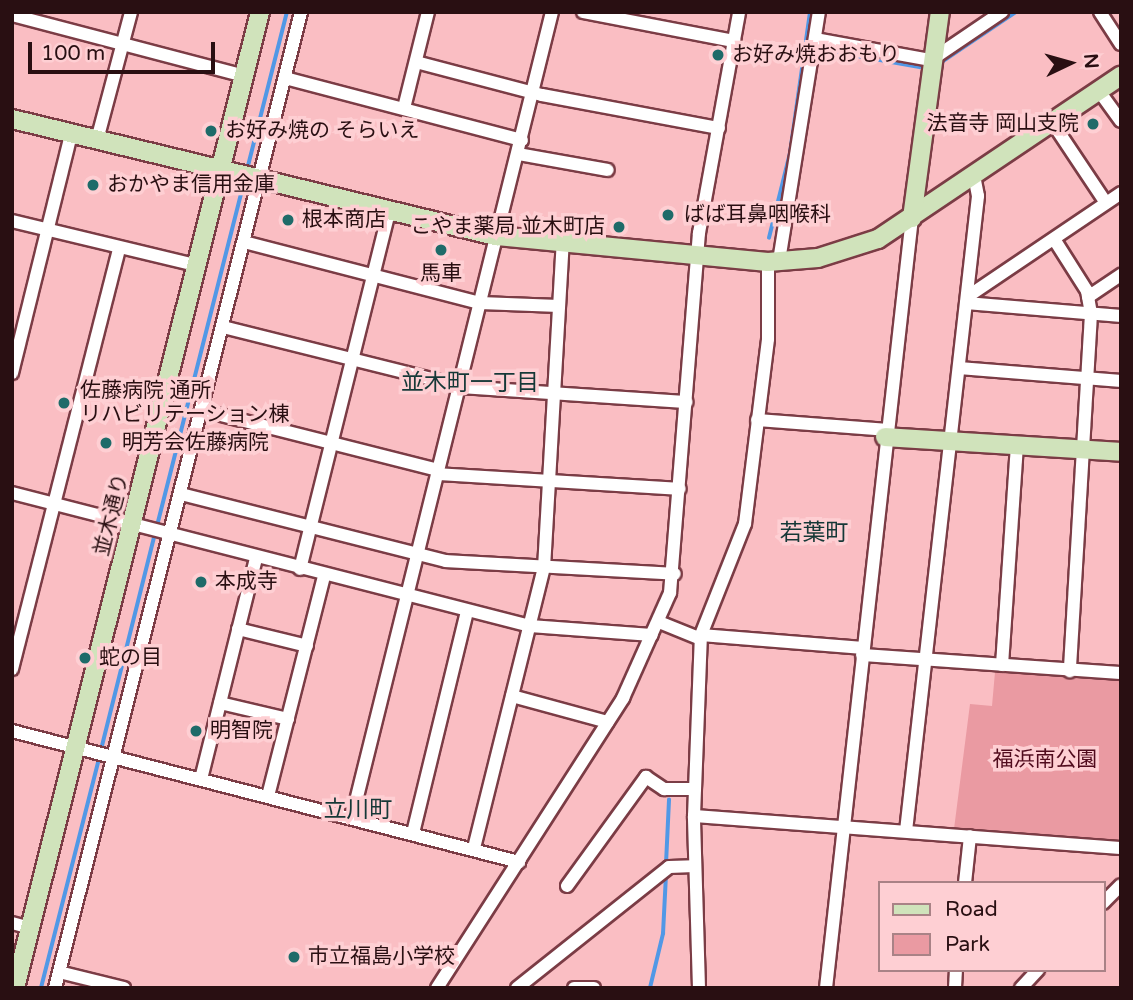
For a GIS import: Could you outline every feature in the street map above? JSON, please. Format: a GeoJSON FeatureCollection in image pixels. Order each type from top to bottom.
{"type":"FeatureCollection","features":[{"type":"Feature","properties":{"kind":"street"},"geometry":{"type":"LineString","coordinates":[[97,140],[131,12]]}},
{"type":"Feature","properties":{"kind":"street","name":"並木通り"},"geometry":{"type":"LineString","coordinates":[[15,988],[83,749],[141,527],[199,266],[243,176],[244,76],[260,12]]}},
{"type":"Feature","properties":{"kind":"street"},"geometry":{"type":"LineString","coordinates":[[55,988],[110,756],[167,535],[181,494],[244,242],[243,176],[285,78],[301,12]]}},
{"type":"Feature","properties":{"kind":"street"},"geometry":{"type":"LineString","coordinates":[[404,108],[428,12]]}},
{"type":"Feature","properties":{"kind":"street"},"geometry":{"type":"LineString","coordinates":[[352,817],[519,154],[552,12]]}},
{"type":"Feature","properties":{"kind":"street"},"geometry":{"type":"LineString","coordinates":[[583,12],[734,41]]}},
{"type":"Feature","properties":{"kind":"street"},"geometry":{"type":"LineString","coordinates":[[437,988],[608,722],[659,622],[674,575],[698,256],[739,12]]}},
{"type":"Feature","properties":{"kind":"street"},"geometry":{"type":"LineString","coordinates":[[699,988],[694,816],[701,637],[745,523],[768,339],[773,261],[819,12]]}},
{"type":"Feature","properties":{"kind":"street"},"geometry":{"type":"LineString","coordinates":[[826,988],[886,433],[940,12]]}},
{"type":"Feature","properties":{"kind":"street"},"geometry":{"type":"LineString","coordinates":[[815,39],[932,60],[1002,12]]}},
{"type":"Feature","properties":{"kind":"street"},"geometry":{"type":"LineString","coordinates":[[1100,12],[1121,44]]}},
{"type":"Feature","properties":{"kind":"street"},"geometry":{"type":"LineString","coordinates":[[12,15],[244,76]]}},
{"type":"Feature","properties":{"kind":"street"},"geometry":{"type":"LineString","coordinates":[[416,62],[534,93],[719,128]]}},
{"type":"Feature","properties":{"kind":"street"},"geometry":{"type":"LineString","coordinates":[[12,119],[497,236],[773,261],[849,250],[912,218],[1121,76]]}},
{"type":"Feature","properties":{"kind":"street"},"geometry":{"type":"LineString","coordinates":[[285,78],[522,140]]}},
{"type":"Feature","properties":{"kind":"street"},"geometry":{"type":"LineString","coordinates":[[1100,91],[1121,121]]}},
{"type":"Feature","properties":{"kind":"street"},"geometry":{"type":"LineString","coordinates":[[1052,122],[1106,203]]}},
{"type":"Feature","properties":{"kind":"street"},"geometry":{"type":"LineString","coordinates":[[12,373],[71,134]]}},
{"type":"Feature","properties":{"kind":"street"},"geometry":{"type":"LineString","coordinates":[[519,154],[608,170]]}},
{"type":"Feature","properties":{"kind":"street"},"geometry":{"type":"LineString","coordinates":[[906,831],[978,196],[974,175]]}},
{"type":"Feature","properties":{"kind":"street"},"geometry":{"type":"LineString","coordinates":[[967,300],[1121,193]]}},
{"type":"Feature","properties":{"kind":"street"},"geometry":{"type":"LineString","coordinates":[[299,569],[389,211]]}},
{"type":"Feature","properties":{"kind":"street"},"geometry":{"type":"LineString","coordinates":[[12,221],[199,266]]}},
{"type":"Feature","properties":{"kind":"street"},"geometry":{"type":"LineString","coordinates":[[1054,239],[1088,297],[1091,314],[1070,671]]}},
{"type":"Feature","properties":{"kind":"street"},"geometry":{"type":"LineString","coordinates":[[244,242],[480,303],[559,306]]}},
{"type":"Feature","properties":{"kind":"street"},"geometry":{"type":"LineString","coordinates":[[474,848],[544,568],[563,242]]}},
{"type":"Feature","properties":{"kind":"street"},"geometry":{"type":"LineString","coordinates":[[12,668],[119,248]]}},
{"type":"Feature","properties":{"kind":"street"},"geometry":{"type":"LineString","coordinates":[[1088,297],[1121,275]]}},
{"type":"Feature","properties":{"kind":"street"},"geometry":{"type":"LineString","coordinates":[[967,300],[1121,316]]}},
{"type":"Feature","properties":{"kind":"street"},"geometry":{"type":"LineString","coordinates":[[223,327],[459,386],[687,402]]}},
{"type":"Feature","properties":{"kind":"street"},"geometry":{"type":"LineString","coordinates":[[959,368],[1121,381]]}},
{"type":"Feature","properties":{"kind":"street"},"geometry":{"type":"LineString","coordinates":[[201,410],[438,472],[680,489]]}},
{"type":"Feature","properties":{"kind":"street"},"geometry":{"type":"LineString","coordinates":[[757,420],[951,440],[1121,452]]}},
{"type":"Feature","properties":{"kind":"street"},"geometry":{"type":"LineString","coordinates":[[1002,665],[1017,445]]}},
{"type":"Feature","properties":{"kind":"street"},"geometry":{"type":"LineString","coordinates":[[12,493],[324,576],[530,626],[652,635]]}},
{"type":"Feature","properties":{"kind":"street"},"geometry":{"type":"LineString","coordinates":[[181,494],[418,554],[544,568],[674,575]]}},
{"type":"Feature","properties":{"kind":"street"},"geometry":{"type":"LineString","coordinates":[[201,779],[256,558]]}},
{"type":"Feature","properties":{"kind":"street"},"geometry":{"type":"LineString","coordinates":[[268,796],[324,576]]}},
{"type":"Feature","properties":{"kind":"street"},"geometry":{"type":"LineString","coordinates":[[413,833],[467,611]]}},
{"type":"Feature","properties":{"kind":"street"},"geometry":{"type":"LineString","coordinates":[[659,622],[701,637],[926,659],[1121,673]]}},
{"type":"Feature","properties":{"kind":"street"},"geometry":{"type":"LineString","coordinates":[[238,629],[307,646]]}},
{"type":"Feature","properties":{"kind":"street"},"geometry":{"type":"LineString","coordinates":[[512,696],[608,722]]}},
{"type":"Feature","properties":{"kind":"street"},"geometry":{"type":"LineString","coordinates":[[220,703],[288,719]]}},
{"type":"Feature","properties":{"kind":"street"},"geometry":{"type":"LineString","coordinates":[[12,732],[474,848],[519,862]]}},
{"type":"Feature","properties":{"kind":"street"},"geometry":{"type":"LineString","coordinates":[[568,886],[646,777],[664,789],[695,789]]}},
{"type":"Feature","properties":{"kind":"street"},"geometry":{"type":"LineString","coordinates":[[694,816],[1121,848]]}},
{"type":"Feature","properties":{"kind":"street"},"geometry":{"type":"LineString","coordinates":[[965,881],[970,836]]}},
{"type":"Feature","properties":{"kind":"street"},"geometry":{"type":"LineString","coordinates":[[517,988],[665,871],[694,866]]}},
{"type":"Feature","properties":{"kind":"street"},"geometry":{"type":"LineString","coordinates":[[1105,901],[1121,885]]}},
{"type":"Feature","properties":{"kind":"street"},"geometry":{"type":"LineString","coordinates":[[12,923],[31,928]]}},
{"type":"Feature","properties":{"kind":"street"},"geometry":{"type":"LineString","coordinates":[[59,972],[124,988]]}},
{"type":"Feature","properties":{"kind":"street"},"geometry":{"type":"LineString","coordinates":[[1021,988],[1036,972]]}},
{"type":"Feature","properties":{"kind":"street"},"geometry":{"type":"LineString","coordinates":[[574,988],[594,988]]}},
{"type":"Feature","properties":{"kind":"green space","name":"福浜南公園"},"geometry":{"type":"Polygon","coordinates":[[[995,672],[1121,681],[1121,842],[954,829],[970,704],[992,706],[995,672]]]}},
{"type":"Feature","properties":{"kind":"waterway"},"geometry":{"type":"LineString","coordinates":[[247,170],[287,12]]}},
{"type":"Feature","properties":{"kind":"waterway"},"geometry":{"type":"LineString","coordinates":[[769,238],[790,153],[810,12]]}},
{"type":"Feature","properties":{"kind":"waterway"},"geometry":{"type":"LineString","coordinates":[[939,64],[1016,12]]}},
{"type":"Feature","properties":{"kind":"waterway"},"geometry":{"type":"LineString","coordinates":[[818,49],[919,67]]}},
{"type":"Feature","properties":{"kind":"waterway"},"geometry":{"type":"LineString","coordinates":[[157,526],[244,181]]}},
{"type":"Feature","properties":{"kind":"waterway"},"geometry":{"type":"LineString","coordinates":[[101,750],[155,534]]}},
{"type":"Feature","properties":{"kind":"waterway"},"geometry":{"type":"LineString","coordinates":[[41,988],[99,758]]}},
{"type":"Feature","properties":{"kind":"waterway"},"geometry":{"type":"LineString","coordinates":[[666,864],[669,800]]}},
{"type":"Feature","properties":{"kind":"waterway"},"geometry":{"type":"LineString","coordinates":[[650,988],[663,934],[666,875]]}},
{"type":"Feature","properties":{"kind":"place","name":"お好み焼おおもり"},"geometry":{"type":"Point","coordinates":[718,55]}},
{"type":"Feature","properties":{"kind":"place","name":"法音寺 岡山支院"},"geometry":{"type":"Point","coordinates":[1093,124]}},
{"type":"Feature","properties":{"kind":"place","name":"お好み焼の そらいえ"},"geometry":{"type":"Point","coordinates":[211,131]}},
{"type":"Feature","properties":{"kind":"place","name":"おかやま信用金庫"},"geometry":{"type":"Point","coordinates":[93,185]}},
{"type":"Feature","properties":{"kind":"place","name":"ばば耳鼻咽喉科"},"geometry":{"type":"Point","coordinates":[668,215]}},
{"type":"Feature","properties":{"kind":"place","name":"根本商店"},"geometry":{"type":"Point","coordinates":[288,220]}},
{"type":"Feature","properties":{"kind":"place","name":"こやま薬局 並木町店"},"geometry":{"type":"Point","coordinates":[619,227]}},
{"type":"Feature","properties":{"kind":"place","name":"馬車"},"geometry":{"type":"Point","coordinates":[441,250]}},
{"type":"Feature","properties":{"kind":"place","name":"佐藤病院 通所 リハビリテーション棟"},"geometry":{"type":"Point","coordinates":[64,403]}},
{"type":"Feature","properties":{"kind":"place","name":"明芳会佐藤病院"},"geometry":{"type":"Point","coordinates":[106,443]}},
{"type":"Feature","properties":{"kind":"place","name":"本成寺"},"geometry":{"type":"Point","coordinates":[201,582]}},
{"type":"Feature","properties":{"kind":"place","name":"蛇の目"},"geometry":{"type":"Point","coordinates":[85,658]}},
{"type":"Feature","properties":{"kind":"place","name":"明智院"},"geometry":{"type":"Point","coordinates":[196,731]}},
{"type":"Feature","properties":{"kind":"place","name":"市立福島小学校"},"geometry":{"type":"Point","coordinates":[294,957]}},
{"type":"Feature","properties":{"kind":"district","name":"並木町一丁目"},"geometry":{"type":"Point","coordinates":[470,383]}},
{"type":"Feature","properties":{"kind":"district","name":"若葉町"},"geometry":{"type":"Point","coordinates":[814,533]}},
{"type":"Feature","properties":{"kind":"district","name":"立川町"},"geometry":{"type":"Point","coordinates":[358,810]}}]}
